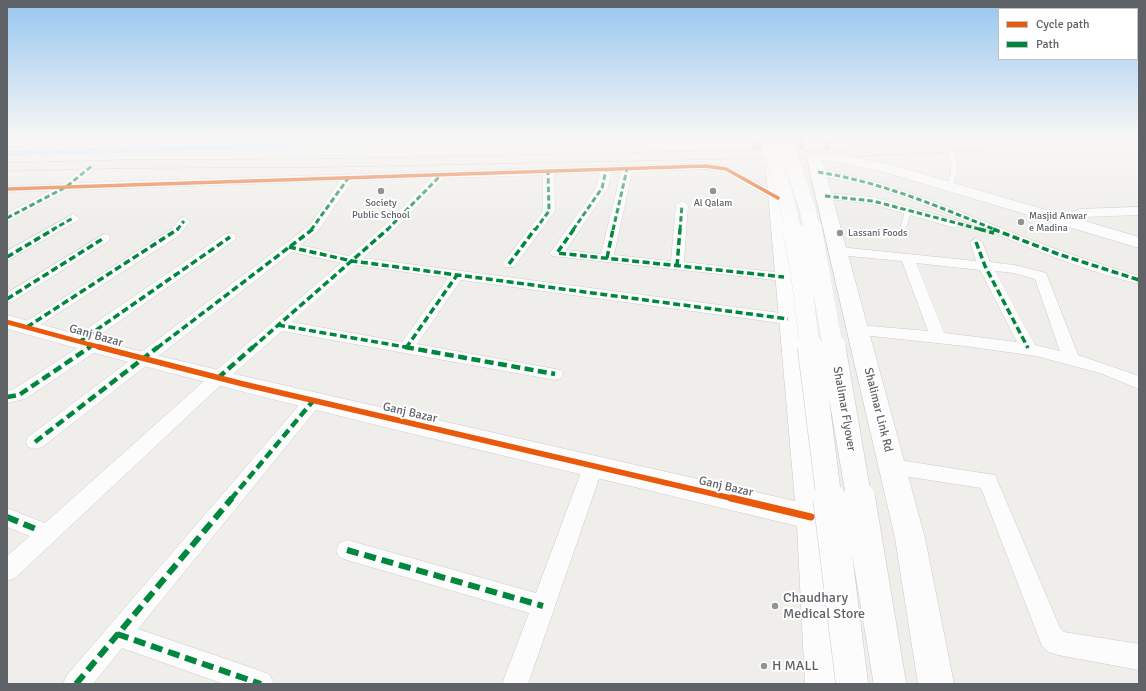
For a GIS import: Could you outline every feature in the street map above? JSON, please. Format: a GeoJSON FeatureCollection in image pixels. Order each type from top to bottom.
{"type":"FeatureCollection","features":[{"type":"Feature","properties":{"kind":"main road"},"geometry":{"type":"LineString","coordinates":[[773,169],[778,198],[788,319],[811,517],[823,684]]}},
{"type":"Feature","properties":{"kind":"main road","name":"Shalimar Flyover"},"geometry":{"type":"LineString","coordinates":[[777,169],[787,202],[800,268],[852,684]]}},
{"type":"Feature","properties":{"kind":"main road","name":"Shalimar Flyover"},"geometry":{"type":"LineString","coordinates":[[784,169],[806,207],[820,269],[890,684]]}},
{"type":"Feature","properties":{"kind":"main road","name":"Shalimar Link Rd"},"geometry":{"type":"LineString","coordinates":[[820,169],[838,251],[910,538],[936,684]]}},
{"type":"Feature","properties":{"kind":"main road"},"geometry":{"type":"LineString","coordinates":[[891,169],[1139,243]]}},
{"type":"Feature","properties":{"kind":"main road","name":"Ganj Bazar"},"geometry":{"type":"LineString","coordinates":[[17,324],[86,344],[218,378],[811,517]]}},
{"type":"Feature","properties":{"kind":"street"},"geometry":{"type":"LineString","coordinates":[[7,218],[66,187],[88,169]]}},
{"type":"Feature","properties":{"kind":"street"},"geometry":{"type":"LineString","coordinates":[[7,189],[349,176],[442,175],[622,169]]}},
{"type":"Feature","properties":{"kind":"street"},"geometry":{"type":"LineString","coordinates":[[607,258],[627,169]]}},
{"type":"Feature","properties":{"kind":"street"},"geometry":{"type":"LineString","coordinates":[[726,169],[778,198]]}},
{"type":"Feature","properties":{"kind":"street"},"geometry":{"type":"LineString","coordinates":[[838,169],[844,175],[886,187],[1011,237],[1139,280]]}},
{"type":"Feature","properties":{"kind":"street"},"geometry":{"type":"LineString","coordinates":[[606,170],[602,188],[557,253],[784,276]]}},
{"type":"Feature","properties":{"kind":"street"},"geometry":{"type":"LineString","coordinates":[[509,264],[548,211],[548,172]]}},
{"type":"Feature","properties":{"kind":"street"},"geometry":{"type":"LineString","coordinates":[[7,571],[218,378],[389,228],[442,175]]}},
{"type":"Feature","properties":{"kind":"street"},"geometry":{"type":"LineString","coordinates":[[35,442],[314,228],[349,176]]}},
{"type":"Feature","properties":{"kind":"street"},"geometry":{"type":"LineString","coordinates":[[825,196],[873,201],[1011,237]]}},
{"type":"Feature","properties":{"kind":"street"},"geometry":{"type":"LineString","coordinates":[[677,266],[682,205]]}},
{"type":"Feature","properties":{"kind":"street"},"geometry":{"type":"LineString","coordinates":[[1062,221],[1080,213],[1139,211]]}},
{"type":"Feature","properties":{"kind":"street"},"geometry":{"type":"LineString","coordinates":[[7,257],[73,218]]}},
{"type":"Feature","properties":{"kind":"street"},"geometry":{"type":"LineString","coordinates":[[17,324],[176,232],[184,221]]}},
{"type":"Feature","properties":{"kind":"street"},"geometry":{"type":"LineString","coordinates":[[7,397],[19,395],[230,237]]}},
{"type":"Feature","properties":{"kind":"street"},"geometry":{"type":"LineString","coordinates":[[7,299],[104,238]]}},
{"type":"Feature","properties":{"kind":"street"},"geometry":{"type":"LineString","coordinates":[[976,242],[985,266],[1028,348]]}},
{"type":"Feature","properties":{"kind":"street"},"geometry":{"type":"LineString","coordinates":[[289,247],[352,261],[788,319]]}},
{"type":"Feature","properties":{"kind":"street"},"geometry":{"type":"LineString","coordinates":[[838,251],[1014,269],[1041,276],[1071,358]]}},
{"type":"Feature","properties":{"kind":"street"},"geometry":{"type":"LineString","coordinates":[[907,258],[938,338]]}},
{"type":"Feature","properties":{"kind":"street"},"geometry":{"type":"LineString","coordinates":[[406,348],[456,275]]}},
{"type":"Feature","properties":{"kind":"street"},"geometry":{"type":"LineString","coordinates":[[278,325],[555,374]]}},
{"type":"Feature","properties":{"kind":"street"},"geometry":{"type":"LineString","coordinates":[[858,330],[1028,348],[1071,358],[1113,371],[1139,383]]}},
{"type":"Feature","properties":{"kind":"street"},"geometry":{"type":"LineString","coordinates":[[76,684],[313,401]]}},
{"type":"Feature","properties":{"kind":"street"},"geometry":{"type":"LineString","coordinates":[[515,684],[593,467]]}},
{"type":"Feature","properties":{"kind":"street"},"geometry":{"type":"LineString","coordinates":[[892,467],[988,481],[1051,637],[1058,643],[1139,657]]}},
{"type":"Feature","properties":{"kind":"street"},"geometry":{"type":"LineString","coordinates":[[7,517],[38,530]]}},
{"type":"Feature","properties":{"kind":"street"},"geometry":{"type":"LineString","coordinates":[[347,550],[543,606]]}},
{"type":"Feature","properties":{"kind":"street"},"geometry":{"type":"LineString","coordinates":[[118,634],[261,684]]}},
{"type":"Feature","properties":{"kind":"lane"},"geometry":{"type":"LineString","coordinates":[[949,186],[954,169]]}},
{"type":"Feature","properties":{"kind":"lane"},"geometry":{"type":"LineString","coordinates":[[902,232],[908,210]]}},
{"type":"Feature","properties":{"kind":"marked path"},"geometry":{"type":"LineString","coordinates":[[7,218],[66,187],[88,169]]}},
{"type":"Feature","properties":{"kind":"marked path"},"geometry":{"type":"LineString","coordinates":[[607,258],[627,169]]}},
{"type":"Feature","properties":{"kind":"marked path"},"geometry":{"type":"LineString","coordinates":[[606,170],[602,188],[557,253],[784,277]]}},
{"type":"Feature","properties":{"kind":"marked path"},"geometry":{"type":"LineString","coordinates":[[509,264],[549,211],[548,172]]}},
{"type":"Feature","properties":{"kind":"marked path"},"geometry":{"type":"LineString","coordinates":[[818,172],[843,176],[892,189],[1042,248],[1139,280]]}},
{"type":"Feature","properties":{"kind":"marked path"},"geometry":{"type":"LineString","coordinates":[[218,378],[389,228],[441,175]]}},
{"type":"Feature","properties":{"kind":"marked path"},"geometry":{"type":"LineString","coordinates":[[35,442],[314,228],[349,177]]}},
{"type":"Feature","properties":{"kind":"marked path"},"geometry":{"type":"LineString","coordinates":[[825,196],[873,201],[994,233]]}},
{"type":"Feature","properties":{"kind":"marked path"},"geometry":{"type":"LineString","coordinates":[[677,266],[682,205]]}},
{"type":"Feature","properties":{"kind":"marked path"},"geometry":{"type":"LineString","coordinates":[[7,257],[73,218]]}},
{"type":"Feature","properties":{"kind":"marked path"},"geometry":{"type":"LineString","coordinates":[[27,327],[176,232],[184,221]]}},
{"type":"Feature","properties":{"kind":"marked path"},"geometry":{"type":"LineString","coordinates":[[79,342],[230,237]]}},
{"type":"Feature","properties":{"kind":"marked path"},"geometry":{"type":"LineString","coordinates":[[7,299],[104,238]]}},
{"type":"Feature","properties":{"kind":"marked path"},"geometry":{"type":"LineString","coordinates":[[976,242],[985,266],[1028,348]]}},
{"type":"Feature","properties":{"kind":"marked path"},"geometry":{"type":"LineString","coordinates":[[289,247],[352,261],[788,319]]}},
{"type":"Feature","properties":{"kind":"marked path"},"geometry":{"type":"LineString","coordinates":[[406,348],[457,275]]}},
{"type":"Feature","properties":{"kind":"marked path"},"geometry":{"type":"LineString","coordinates":[[278,325],[555,374]]}},
{"type":"Feature","properties":{"kind":"marked path"},"geometry":{"type":"LineString","coordinates":[[7,397],[19,395],[92,346]]}},
{"type":"Feature","properties":{"kind":"marked path"},"geometry":{"type":"LineString","coordinates":[[76,684],[313,401]]}},
{"type":"Feature","properties":{"kind":"marked path"},"geometry":{"type":"LineString","coordinates":[[7,517],[38,530]]}},
{"type":"Feature","properties":{"kind":"marked path"},"geometry":{"type":"LineString","coordinates":[[347,550],[543,606]]}},
{"type":"Feature","properties":{"kind":"marked path"},"geometry":{"type":"LineString","coordinates":[[117,634],[261,684]]}},
{"type":"Feature","properties":{"kind":"cycle path"},"geometry":{"type":"LineString","coordinates":[[7,189],[606,169]]}},
{"type":"Feature","properties":{"kind":"cycle path"},"geometry":{"type":"LineString","coordinates":[[726,169],[778,198]]}},
{"type":"Feature","properties":{"kind":"cycle path"},"geometry":{"type":"LineString","coordinates":[[7,322],[123,354],[243,384],[811,517]]}},
{"type":"Feature","properties":{"kind":"place","name":"Society Public School"},"geometry":{"type":"Point","coordinates":[381,191]}},
{"type":"Feature","properties":{"kind":"place","name":"Al Qalam"},"geometry":{"type":"Point","coordinates":[713,191]}},
{"type":"Feature","properties":{"kind":"place","name":"Masjid Anwar e Madina"},"geometry":{"type":"Point","coordinates":[1021,222]}},
{"type":"Feature","properties":{"kind":"place","name":"Lassani Foods"},"geometry":{"type":"Point","coordinates":[840,233]}},
{"type":"Feature","properties":{"kind":"place","name":"Chaudhary Medical Store"},"geometry":{"type":"Point","coordinates":[775,606]}},
{"type":"Feature","properties":{"kind":"place","name":"H MALL"},"geometry":{"type":"Point","coordinates":[764,666]}}]}
